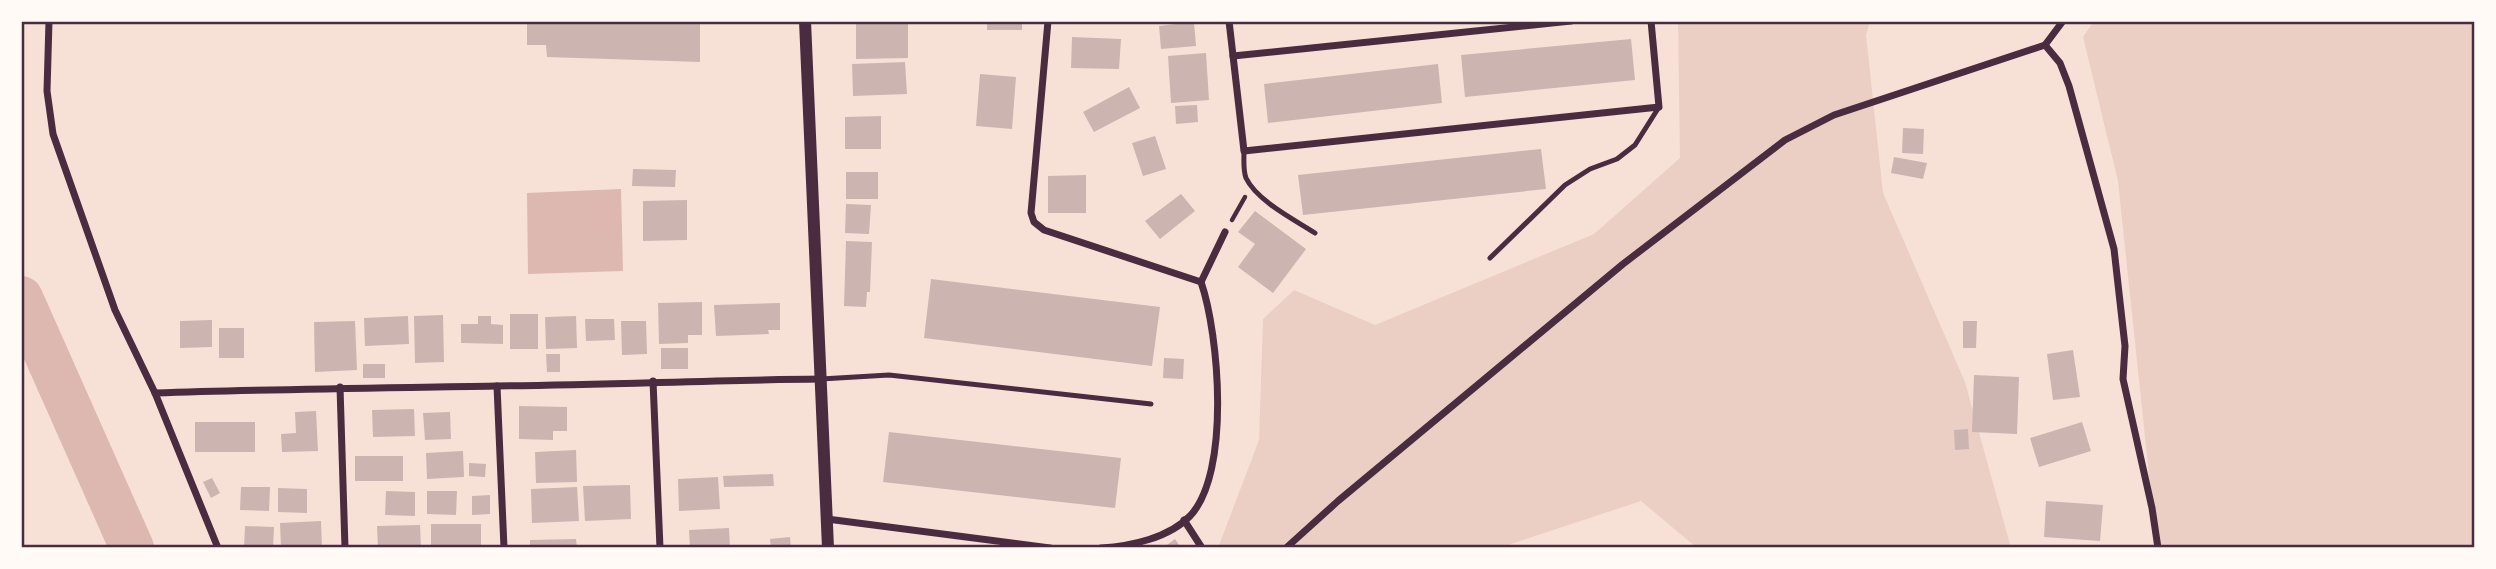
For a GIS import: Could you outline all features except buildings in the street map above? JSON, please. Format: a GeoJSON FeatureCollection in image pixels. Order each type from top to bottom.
{"type":"FeatureCollection","features":[{"type":"Feature","properties":{"kind":"street"},"geometry":{"type":"LineString","coordinates":[[49,21],[47,92],[53,134],[115,310],[155,393],[218,548]]}},
{"type":"Feature","properties":{"kind":"street"},"geometry":{"type":"LineString","coordinates":[[805,21],[828,548]]}},
{"type":"Feature","properties":{"kind":"street"},"geometry":{"type":"LineString","coordinates":[[1048,21],[1031,213],[1034,222],[1045,230],[1201,282]]}},
{"type":"Feature","properties":{"kind":"street"},"geometry":{"type":"LineString","coordinates":[[1228,21],[1244,151],[1659,107],[1651,21]]}},
{"type":"Feature","properties":{"kind":"street"},"geometry":{"type":"LineString","coordinates":[[1233,56],[1571,21]]}},
{"type":"Feature","properties":{"kind":"street"},"geometry":{"type":"LineString","coordinates":[[1286,548],[1338,501],[1623,264],[1785,140],[1834,115],[2045,45],[2063,21]]}},
{"type":"Feature","properties":{"kind":"street"},"geometry":{"type":"LineString","coordinates":[[2045,45],[2060,63],[2069,86],[2114,248],[2126,346],[2123,379],[2152,508],[2158,548]]}},
{"type":"Feature","properties":{"kind":"street"},"geometry":{"type":"LineString","coordinates":[[1101,548],[1165,534],[1190,515],[1205,491],[1214,463],[1216,350],[1208,303],[1201,282],[1225,232]]}},
{"type":"Feature","properties":{"kind":"street"},"geometry":{"type":"LineString","coordinates":[[155,393],[340,387],[821,379]]}},
{"type":"Feature","properties":{"kind":"street"},"geometry":{"type":"LineString","coordinates":[[653,381],[660,548]]}},
{"type":"Feature","properties":{"kind":"street"},"geometry":{"type":"LineString","coordinates":[[497,386],[504,548]]}},
{"type":"Feature","properties":{"kind":"street"},"geometry":{"type":"LineString","coordinates":[[340,387],[345,548]]}},
{"type":"Feature","properties":{"kind":"street"},"geometry":{"type":"LineString","coordinates":[[827,519],[1050,548]]}},
{"type":"Feature","properties":{"kind":"street"},"geometry":{"type":"LineString","coordinates":[[1184,520],[1202,548]]}},
{"type":"Feature","properties":{"kind":"lane"},"geometry":{"type":"LineString","coordinates":[[1490,258],[1565,185],[1590,169],[1617,159],[1635,145],[1659,107]]}},
{"type":"Feature","properties":{"kind":"lane"},"geometry":{"type":"LineString","coordinates":[[1244,151],[1246,178],[1261,195],[1315,233]]}},
{"type":"Feature","properties":{"kind":"lane"},"geometry":{"type":"LineString","coordinates":[[821,379],[889,375],[1151,404]]}},
{"type":"Feature","properties":{"kind":"path"},"geometry":{"type":"LineString","coordinates":[[1225,232],[1252,184]]}},
{"type":"Feature","properties":{"kind":"shaded area"},"geometry":{"type":"Polygon","coordinates":[[[1678,21],[1870,21],[1866,35],[1883,193],[1965,382],[2011,548],[1697,548],[1641,501],[1499,548],[1218,548],[1259,440],[1263,319],[1294,290],[1375,325],[1594,234],[1680,158],[1678,21]]]}},
{"type":"Feature","properties":{"kind":"shaded area"},"geometry":{"type":"Polygon","coordinates":[[[2094,21],[2475,21],[2475,548],[2159,548],[2155,532],[2118,181],[2083,37],[2094,21]]]}},
{"type":"Feature","properties":{"kind":"shaded area"},"geometry":{"type":"Polygon","coordinates":[[[621,189],[623,271],[528,274],[527,193],[621,189]]]}},
{"type":"Feature","properties":{"kind":"waterway"},"geometry":{"type":"LineString","coordinates":[[21,298],[132,548]]}}]}
